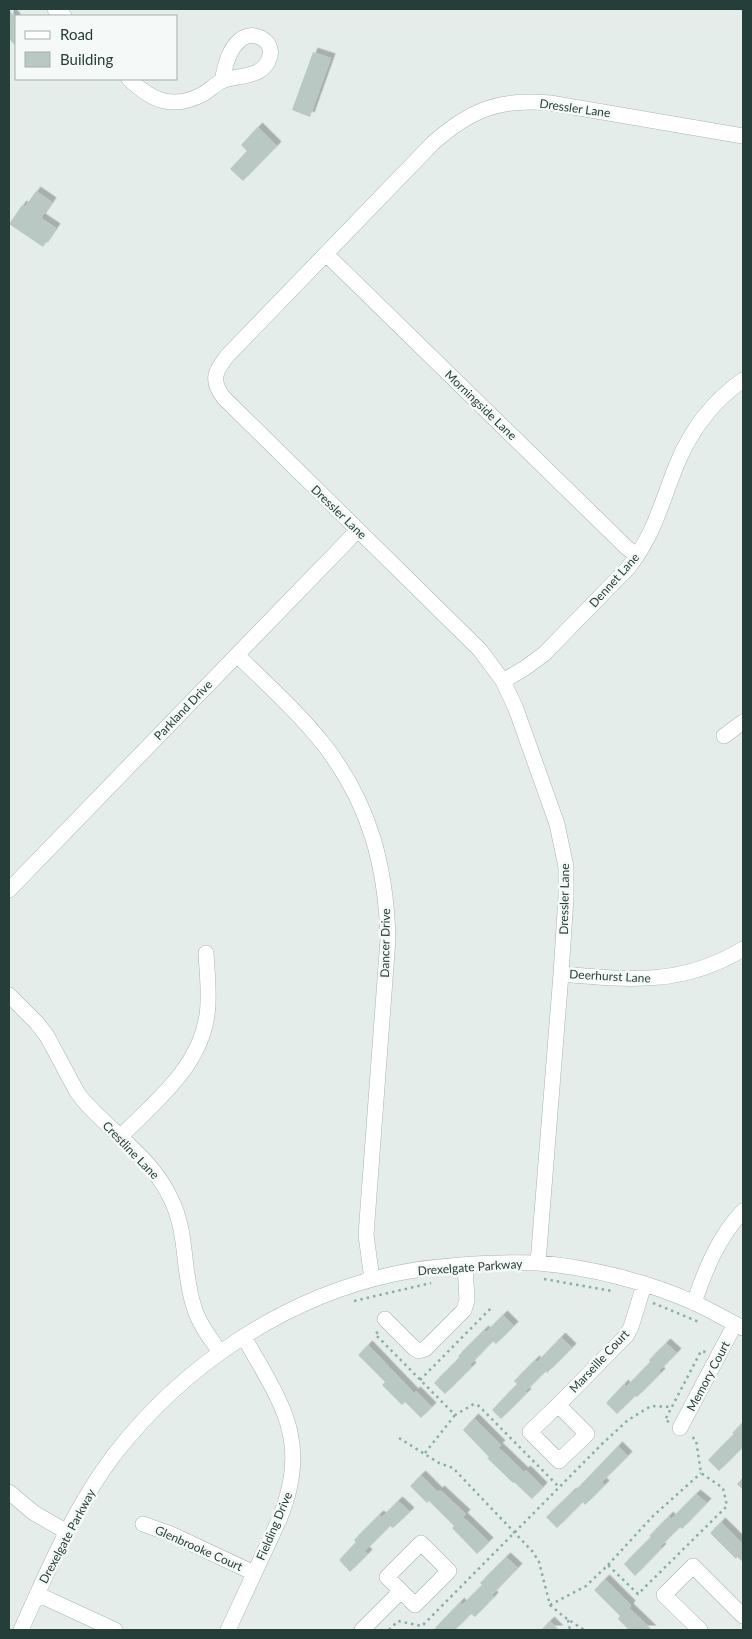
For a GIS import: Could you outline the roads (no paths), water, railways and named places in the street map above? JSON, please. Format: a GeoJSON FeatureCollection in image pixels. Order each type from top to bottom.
{"type":"FeatureCollection","features":[{"type":"Feature","properties":{"kind":"street"},"geometry":{"type":"LineString","coordinates":[[129,80],[149,96],[162,101],[174,102],[188,101],[204,94],[222,81]]}},
{"type":"Feature","properties":{"kind":"street","name":"Dressler Lane"},"geometry":{"type":"LineString","coordinates":[[539,1271],[566,897],[564,854],[557,824],[529,745],[510,693],[480,650],[224,398],[218,391],[215,376],[219,366],[433,143],[456,124],[476,112],[506,104],[527,102],[550,103],[743,136]]}},
{"type":"Feature","properties":{"kind":"street","name":"Morningside Lane"},"geometry":{"type":"LineString","coordinates":[[326,254],[637,556]]}},
{"type":"Feature","properties":{"kind":"street","name":"Dennet Lane"},"geometry":{"type":"LineString","coordinates":[[503,681],[544,654],[637,556],[654,527],[678,463],[693,433],[716,403],[743,380]]}},
{"type":"Feature","properties":{"kind":"street","name":"Parkland Drive"},"geometry":{"type":"LineString","coordinates":[[9,890],[358,530]]}},
{"type":"Feature","properties":{"kind":"street","name":"Dancer Drive"},"geometry":{"type":"LineString","coordinates":[[237,655],[299,716],[332,755],[360,805],[374,839],[382,870],[388,939],[366,1235],[372,1280]]}},
{"type":"Feature","properties":{"kind":"street"},"geometry":{"type":"LineString","coordinates":[[724,736],[743,722]]}},
{"type":"Feature","properties":{"kind":"street","name":"Deerhurst Lane"},"geometry":{"type":"LineString","coordinates":[[561,974],[624,979],[658,978],[700,969],[743,949]]}},
{"type":"Feature","properties":{"kind":"street"},"geometry":{"type":"LineString","coordinates":[[120,1137],[177,1079],[190,1062],[200,1041],[207,1014],[206,953]]}},
{"type":"Feature","properties":{"kind":"street","name":"Crestline Lane"},"geometry":{"type":"LineString","coordinates":[[9,995],[47,1036],[83,1100],[154,1171],[171,1199],[183,1234],[190,1295],[194,1308],[207,1333],[220,1352]]}},
{"type":"Feature","properties":{"kind":"street"},"geometry":{"type":"LineString","coordinates":[[694,1303],[722,1239],[743,1210]]}},
{"type":"Feature","properties":{"kind":"street","name":"Drexelgate Parkway"},"geometry":{"type":"LineString","coordinates":[[20,1630],[81,1504],[98,1477],[128,1437],[181,1383],[220,1352],[244,1336],[290,1311],[316,1300],[372,1280],[421,1269],[496,1263],[539,1271],[589,1271],[644,1285],[694,1303],[739,1326]]}},
{"type":"Feature","properties":{"kind":"street"},"geometry":{"type":"LineString","coordinates":[[386,1321],[414,1348],[419,1351],[424,1348],[464,1310],[467,1300],[465,1265]]}},
{"type":"Feature","properties":{"kind":"street","name":"Marseille Court"},"geometry":{"type":"LineString","coordinates":[[558,1405],[626,1336],[631,1327],[644,1285]]}},
{"type":"Feature","properties":{"kind":"street","name":"Memory Court"},"geometry":{"type":"LineString","coordinates":[[680,1428],[719,1355],[739,1326]]}},
{"type":"Feature","properties":{"kind":"street","name":"Fielding Drive"},"geometry":{"type":"LineString","coordinates":[[228,1630],[287,1502],[292,1481],[294,1454],[291,1430],[283,1408],[244,1336]]}},
{"type":"Feature","properties":{"kind":"street"},"geometry":{"type":"LineString","coordinates":[[9,1492],[34,1513],[66,1532]]}},
{"type":"Feature","properties":{"kind":"street","name":"Glenbrooke Court"},"geometry":{"type":"LineString","coordinates":[[143,1524],[171,1534],[254,1573]]}},
{"type":"Feature","properties":{"kind":"street"},"geometry":{"type":"LineString","coordinates":[[700,1630],[664,1595],[693,1566],[743,1616]]}},
{"type":"Feature","properties":{"kind":"street"},"geometry":{"type":"LineString","coordinates":[[362,1630],[401,1591]]}},
{"type":"Feature","properties":{"kind":"street"},"geometry":{"type":"LineString","coordinates":[[37,1594],[115,1630]]}}]}
